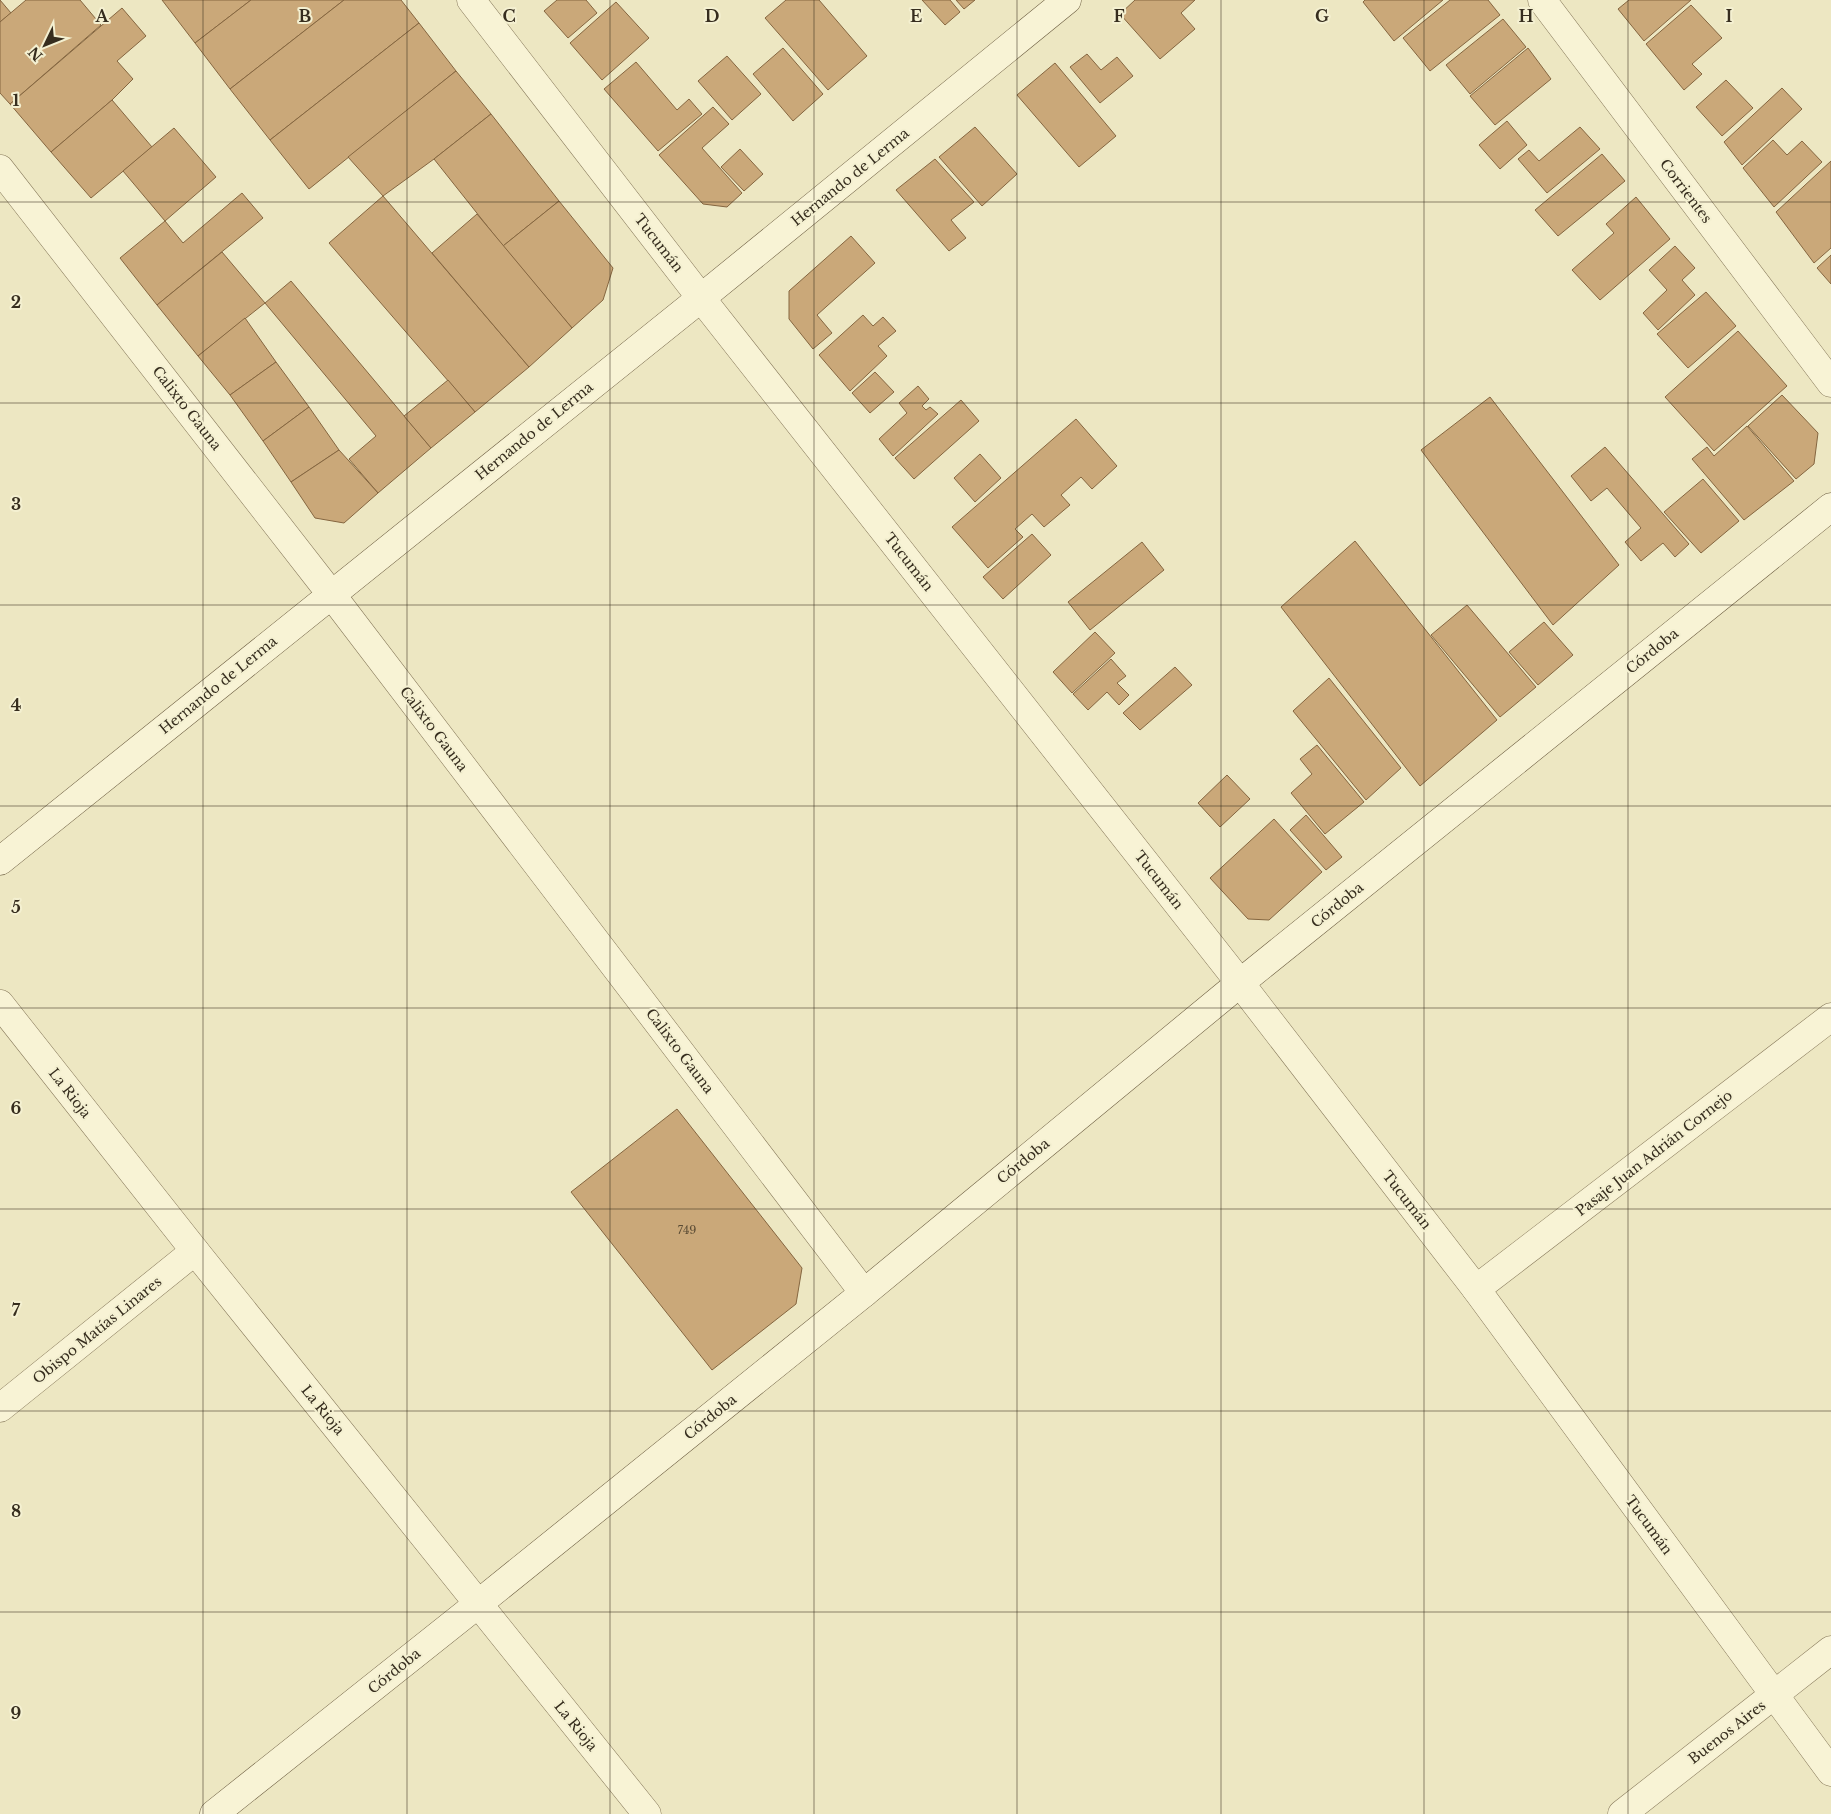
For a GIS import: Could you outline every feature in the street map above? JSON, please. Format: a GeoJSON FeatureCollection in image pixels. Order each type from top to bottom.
{"type":"FeatureCollection","features":[{"type":"Feature","properties":{"kind":"street","name":"Tucumán"},"geometry":{"type":"LineString","coordinates":[[471,0],[701,298],[1240,983],[1476,1289],[1831,1772]]}},
{"type":"Feature","properties":{"kind":"street","name":"Hernando de Lerma"},"geometry":{"type":"LineString","coordinates":[[0,861],[701,298],[1067,0]]}},
{"type":"Feature","properties":{"kind":"street","name":"Corrientes"},"geometry":{"type":"LineString","coordinates":[[1542,0],[1831,383]]}},
{"type":"Feature","properties":{"kind":"street","name":"Calixto Gauna"},"geometry":{"type":"LineString","coordinates":[[0,168],[331,594],[864,1293]]}},
{"type":"Feature","properties":{"kind":"street","name":"Córdoba"},"geometry":{"type":"LineString","coordinates":[[214,1814],[864,1293],[1240,983],[1831,507]]}},
{"type":"Feature","properties":{"kind":"street","name":"La Rioja"},"geometry":{"type":"LineString","coordinates":[[0,1004],[195,1251],[647,1814]]}},
{"type":"Feature","properties":{"kind":"street","name":"Pasaje Juan Adrián Cornejo"},"geometry":{"type":"LineString","coordinates":[[1476,1289],[1831,1017]]}},
{"type":"Feature","properties":{"kind":"street","name":"Obispo Matías Linares"},"geometry":{"type":"LineString","coordinates":[[0,1408],[195,1251]]}},
{"type":"Feature","properties":{"kind":"street","name":"Buenos Aires"},"geometry":{"type":"LineString","coordinates":[[1622,1814],[1831,1650]]}},
{"type":"Feature","properties":{"kind":"building"},"geometry":{"type":"Polygon","coordinates":[[[0,0],[11,13],[0,22],[0,0]]]}},
{"type":"Feature","properties":{"kind":"building"},"geometry":{"type":"Polygon","coordinates":[[[26,0],[80,0],[101,25],[10,104],[0,93],[0,22],[26,0]]]}},
{"type":"Feature","properties":{"kind":"building"},"geometry":{"type":"Polygon","coordinates":[[[162,0],[251,0],[195,43],[162,0]]]}},
{"type":"Feature","properties":{"kind":"building"},"geometry":{"type":"Polygon","coordinates":[[[251,0],[344,0],[230,89],[195,43],[251,0]]]}},
{"type":"Feature","properties":{"kind":"building"},"geometry":{"type":"Polygon","coordinates":[[[344,0],[401,0],[419,23],[270,140],[230,89],[344,0]]]}},
{"type":"Feature","properties":{"kind":"building"},"geometry":{"type":"Polygon","coordinates":[[[557,0],[586,0],[597,13],[568,38],[544,11],[557,0]]]}},
{"type":"Feature","properties":{"kind":"building"},"geometry":{"type":"Polygon","coordinates":[[[786,0],[819,0],[867,56],[828,90],[765,18],[786,0]]]}},
{"type":"Feature","properties":{"kind":"building"},"geometry":{"type":"Polygon","coordinates":[[[922,0],[950,0],[960,12],[945,25],[922,0]]]}},
{"type":"Feature","properties":{"kind":"building"},"geometry":{"type":"Polygon","coordinates":[[[956,0],[975,0],[964,9],[956,0]]]}},
{"type":"Feature","properties":{"kind":"building"},"geometry":{"type":"Polygon","coordinates":[[[1135,0],[1195,0],[1181,13],[1195,29],[1160,59],[1120,14],[1135,0]]]}},
{"type":"Feature","properties":{"kind":"building"},"geometry":{"type":"Polygon","coordinates":[[[1365,0],[1443,0],[1394,41],[1363,2],[1365,0]]]}},
{"type":"Feature","properties":{"kind":"building"},"geometry":{"type":"Polygon","coordinates":[[[1450,0],[1488,0],[1500,15],[1430,71],[1403,38],[1450,0]]]}},
{"type":"Feature","properties":{"kind":"building"},"geometry":{"type":"Polygon","coordinates":[[[1629,0],[1691,0],[1644,41],[1618,9],[1629,0]]]}},
{"type":"Feature","properties":{"kind":"building"},"geometry":{"type":"Polygon","coordinates":[[[616,2],[649,38],[602,80],[570,43],[616,2]]]}},
{"type":"Feature","properties":{"kind":"building"},"geometry":{"type":"Polygon","coordinates":[[[1691,5],[1722,38],[1692,64],[1702,74],[1684,90],[1646,44],[1691,5]]]}},
{"type":"Feature","properties":{"kind":"building"},"geometry":{"type":"Polygon","coordinates":[[[122,8],[146,36],[117,61],[133,79],[112,100],[51,152],[10,104],[122,8]]]}},
{"type":"Feature","properties":{"kind":"building"},"geometry":{"type":"Polygon","coordinates":[[[1503,19],[1526,47],[1470,94],[1446,65],[1503,19]]]}},
{"type":"Feature","properties":{"kind":"building"},"geometry":{"type":"Polygon","coordinates":[[[419,23],[456,71],[309,189],[270,140],[419,23]]]}},
{"type":"Feature","properties":{"kind":"building"},"geometry":{"type":"Polygon","coordinates":[[[783,48],[823,94],[793,121],[753,74],[783,48]]]}},
{"type":"Feature","properties":{"kind":"building"},"geometry":{"type":"Polygon","coordinates":[[[1528,48],[1551,79],[1495,125],[1470,96],[1528,48]]]}},
{"type":"Feature","properties":{"kind":"building"},"geometry":{"type":"Polygon","coordinates":[[[1087,54],[1101,70],[1117,57],[1133,76],[1100,103],[1070,67],[1087,54]]]}},
{"type":"Feature","properties":{"kind":"building"},"geometry":{"type":"Polygon","coordinates":[[[727,56],[761,94],[732,120],[698,81],[727,56]]]}},
{"type":"Feature","properties":{"kind":"building"},"geometry":{"type":"Polygon","coordinates":[[[636,62],[677,110],[689,99],[702,114],[658,151],[604,89],[636,62]]]}},
{"type":"Feature","properties":{"kind":"building"},"geometry":{"type":"Polygon","coordinates":[[[1055,63],[1116,136],[1079,167],[1017,95],[1055,63]]]}},
{"type":"Feature","properties":{"kind":"building"},"geometry":{"type":"Polygon","coordinates":[[[456,71],[491,114],[383,196],[348,157],[456,71]]]}},
{"type":"Feature","properties":{"kind":"building"},"geometry":{"type":"Polygon","coordinates":[[[1726,80],[1753,108],[1722,136],[1696,107],[1726,80]]]}},
{"type":"Feature","properties":{"kind":"building"},"geometry":{"type":"Polygon","coordinates":[[[1782,88],[1802,109],[1742,165],[1724,142],[1782,88]]]}},
{"type":"Feature","properties":{"kind":"building"},"geometry":{"type":"Polygon","coordinates":[[[112,100],[152,147],[91,198],[51,152],[112,100]]]}},
{"type":"Feature","properties":{"kind":"building"},"geometry":{"type":"Polygon","coordinates":[[[713,107],[729,124],[702,148],[742,193],[727,207],[703,204],[659,155],[713,107]]]}},
{"type":"Feature","properties":{"kind":"building"},"geometry":{"type":"Polygon","coordinates":[[[491,114],[559,201],[503,246],[434,159],[491,114]]]}},
{"type":"Feature","properties":{"kind":"building"},"geometry":{"type":"Polygon","coordinates":[[[1507,121],[1527,145],[1500,169],[1479,145],[1507,121]]]}},
{"type":"Feature","properties":{"kind":"building"},"geometry":{"type":"Polygon","coordinates":[[[975,127],[1017,174],[982,206],[939,157],[975,127]]]}},
{"type":"Feature","properties":{"kind":"building"},"geometry":{"type":"Polygon","coordinates":[[[1580,127],[1600,149],[1547,193],[1518,159],[1529,150],[1539,161],[1580,127]]]}},
{"type":"Feature","properties":{"kind":"building"},"geometry":{"type":"Polygon","coordinates":[[[174,128],[216,177],[165,221],[123,171],[174,128]]]}},
{"type":"Feature","properties":{"kind":"building"},"geometry":{"type":"Polygon","coordinates":[[[1773,140],[1787,155],[1802,141],[1822,162],[1774,207],[1743,168],[1773,140]]]}},
{"type":"Feature","properties":{"kind":"building"},"geometry":{"type":"Polygon","coordinates":[[[740,149],[763,174],[744,191],[721,167],[740,149]]]}},
{"type":"Feature","properties":{"kind":"building"},"geometry":{"type":"Polygon","coordinates":[[[1602,154],[1625,181],[1558,236],[1535,210],[1602,154]]]}},
{"type":"Feature","properties":{"kind":"building"},"geometry":{"type":"Polygon","coordinates":[[[935,159],[974,202],[951,220],[966,238],[949,251],[896,190],[935,159]]]}},
{"type":"Feature","properties":{"kind":"building"},"geometry":{"type":"Polygon","coordinates":[[[1831,161],[1831,248],[1814,263],[1776,212],[1831,161]]]}},
{"type":"Feature","properties":{"kind":"building"},"geometry":{"type":"Polygon","coordinates":[[[242,193],[263,218],[157,305],[120,258],[165,221],[183,243],[242,193]]]}},
{"type":"Feature","properties":{"kind":"building"},"geometry":{"type":"Polygon","coordinates":[[[383,196],[529,367],[475,412],[329,243],[383,196]]]}},
{"type":"Feature","properties":{"kind":"building"},"geometry":{"type":"Polygon","coordinates":[[[1636,197],[1670,239],[1600,300],[1572,270],[1614,233],[1606,224],[1636,197]]]}},
{"type":"Feature","properties":{"kind":"building"},"geometry":{"type":"Polygon","coordinates":[[[559,201],[613,268],[603,300],[572,328],[503,246],[559,201]]]}},
{"type":"Feature","properties":{"kind":"building"},"geometry":{"type":"Polygon","coordinates":[[[477,214],[572,328],[529,367],[432,253],[477,214]]]}},
{"type":"Feature","properties":{"kind":"building"},"geometry":{"type":"Polygon","coordinates":[[[851,236],[875,263],[817,315],[832,333],[813,349],[789,319],[789,291],[851,236]]]}},
{"type":"Feature","properties":{"kind":"building"},"geometry":{"type":"Polygon","coordinates":[[[1675,246],[1695,268],[1682,280],[1695,295],[1658,330],[1643,313],[1667,290],[1649,270],[1675,246]]]}},
{"type":"Feature","properties":{"kind":"building"},"geometry":{"type":"Polygon","coordinates":[[[222,252],[265,303],[198,356],[157,305],[222,252]]]}},
{"type":"Feature","properties":{"kind":"building"},"geometry":{"type":"Polygon","coordinates":[[[1831,255],[1831,284],[1817,268],[1831,255]]]}},
{"type":"Feature","properties":{"kind":"building"},"geometry":{"type":"Polygon","coordinates":[[[291,281],[431,448],[378,493],[349,459],[376,436],[265,303],[291,281]]]}},
{"type":"Feature","properties":{"kind":"building"},"geometry":{"type":"Polygon","coordinates":[[[1706,292],[1736,326],[1688,368],[1657,334],[1706,292]]]}},
{"type":"Feature","properties":{"kind":"building"},"geometry":{"type":"Polygon","coordinates":[[[863,315],[873,326],[883,317],[896,331],[878,346],[887,356],[850,391],[819,355],[863,315]]]}},
{"type":"Feature","properties":{"kind":"building"},"geometry":{"type":"Polygon","coordinates":[[[245,318],[276,362],[230,395],[198,356],[245,318]]]}},
{"type":"Feature","properties":{"kind":"building"},"geometry":{"type":"Polygon","coordinates":[[[1738,331],[1787,386],[1714,451],[1665,397],[1738,331]]]}},
{"type":"Feature","properties":{"kind":"building"},"geometry":{"type":"Polygon","coordinates":[[[276,362],[309,407],[263,441],[230,395],[276,362]]]}},
{"type":"Feature","properties":{"kind":"building"},"geometry":{"type":"Polygon","coordinates":[[[875,372],[894,392],[870,413],[852,393],[875,372]]]}},
{"type":"Feature","properties":{"kind":"building"},"geometry":{"type":"Polygon","coordinates":[[[448,380],[475,412],[431,448],[404,416],[448,380]]]}},
{"type":"Feature","properties":{"kind":"building"},"geometry":{"type":"Polygon","coordinates":[[[918,386],[929,399],[922,406],[926,410],[930,407],[938,414],[893,456],[879,439],[907,413],[899,403],[918,386]]]}},
{"type":"Feature","properties":{"kind":"building"},"geometry":{"type":"Polygon","coordinates":[[[1782,395],[1818,433],[1814,464],[1796,479],[1748,426],[1782,395]]]}},
{"type":"Feature","properties":{"kind":"building"},"geometry":{"type":"Polygon","coordinates":[[[1490,397],[1619,565],[1553,625],[1421,450],[1490,397]]]}},
{"type":"Feature","properties":{"kind":"building"},"geometry":{"type":"Polygon","coordinates":[[[961,400],[979,421],[914,479],[895,458],[961,400]]]}},
{"type":"Feature","properties":{"kind":"building"},"geometry":{"type":"Polygon","coordinates":[[[309,407],[339,450],[291,482],[263,441],[309,407]]]}},
{"type":"Feature","properties":{"kind":"building"},"geometry":{"type":"Polygon","coordinates":[[[1076,419],[1117,466],[1092,489],[1081,477],[1061,495],[1070,505],[1044,527],[1032,514],[1015,529],[1023,537],[988,568],[952,527],[1076,419]]]}},
{"type":"Feature","properties":{"kind":"building"},"geometry":{"type":"Polygon","coordinates":[[[1747,426],[1794,481],[1744,520],[1692,459],[1707,447],[1714,456],[1747,426]]]}},
{"type":"Feature","properties":{"kind":"building"},"geometry":{"type":"Polygon","coordinates":[[[1605,447],[1689,544],[1675,557],[1663,543],[1641,561],[1625,542],[1641,528],[1607,488],[1591,501],[1571,476],[1605,447]]]}},
{"type":"Feature","properties":{"kind":"building"},"geometry":{"type":"Polygon","coordinates":[[[339,450],[378,493],[344,523],[315,518],[291,482],[339,450]]]}},
{"type":"Feature","properties":{"kind":"building"},"geometry":{"type":"Polygon","coordinates":[[[980,454],[1001,478],[975,502],[954,478],[980,454]]]}},
{"type":"Feature","properties":{"kind":"building"},"geometry":{"type":"Polygon","coordinates":[[[1703,479],[1739,521],[1701,553],[1664,512],[1703,479]]]}},
{"type":"Feature","properties":{"kind":"building"},"geometry":{"type":"Polygon","coordinates":[[[1032,534],[1051,555],[1003,599],[983,577],[1032,534]]]}},
{"type":"Feature","properties":{"kind":"building"},"geometry":{"type":"Polygon","coordinates":[[[1355,541],[1497,720],[1420,786],[1281,607],[1355,541]]]}},
{"type":"Feature","properties":{"kind":"building"},"geometry":{"type":"Polygon","coordinates":[[[1142,542],[1164,570],[1090,630],[1068,602],[1142,542]]]}},
{"type":"Feature","properties":{"kind":"building"},"geometry":{"type":"Polygon","coordinates":[[[1467,605],[1536,687],[1500,717],[1431,635],[1467,605]]]}},
{"type":"Feature","properties":{"kind":"building"},"geometry":{"type":"Polygon","coordinates":[[[1544,622],[1573,655],[1538,685],[1509,652],[1544,622]]]}},
{"type":"Feature","properties":{"kind":"building"},"geometry":{"type":"Polygon","coordinates":[[[1095,632],[1115,653],[1072,693],[1053,672],[1095,632]]]}},
{"type":"Feature","properties":{"kind":"building"},"geometry":{"type":"Polygon","coordinates":[[[1111,659],[1126,676],[1117,683],[1129,695],[1119,705],[1107,692],[1088,710],[1073,694],[1111,659]]]}},
{"type":"Feature","properties":{"kind":"building"},"geometry":{"type":"Polygon","coordinates":[[[1175,667],[1192,685],[1140,730],[1123,713],[1175,667]]]}},
{"type":"Feature","properties":{"kind":"building"},"geometry":{"type":"Polygon","coordinates":[[[1329,678],[1401,768],[1366,800],[1293,711],[1329,678]]]}},
{"type":"Feature","properties":{"kind":"building"},"geometry":{"type":"Polygon","coordinates":[[[1317,745],[1364,802],[1325,834],[1291,793],[1312,774],[1300,759],[1317,745]]]}},
{"type":"Feature","properties":{"kind":"building"},"geometry":{"type":"Polygon","coordinates":[[[1227,775],[1250,799],[1220,827],[1198,803],[1227,775]]]}},
{"type":"Feature","properties":{"kind":"building"},"geometry":{"type":"Polygon","coordinates":[[[1306,815],[1342,857],[1326,870],[1290,830],[1306,815]]]}},
{"type":"Feature","properties":{"kind":"building"},"geometry":{"type":"Polygon","coordinates":[[[1274,819],[1322,872],[1269,920],[1248,919],[1210,878],[1274,819]]]}},
{"type":"Feature","properties":{"kind":"building"},"geometry":{"type":"Polygon","coordinates":[[[677,1109],[802,1268],[796,1304],[712,1370],[571,1192],[677,1109]]]}}]}
